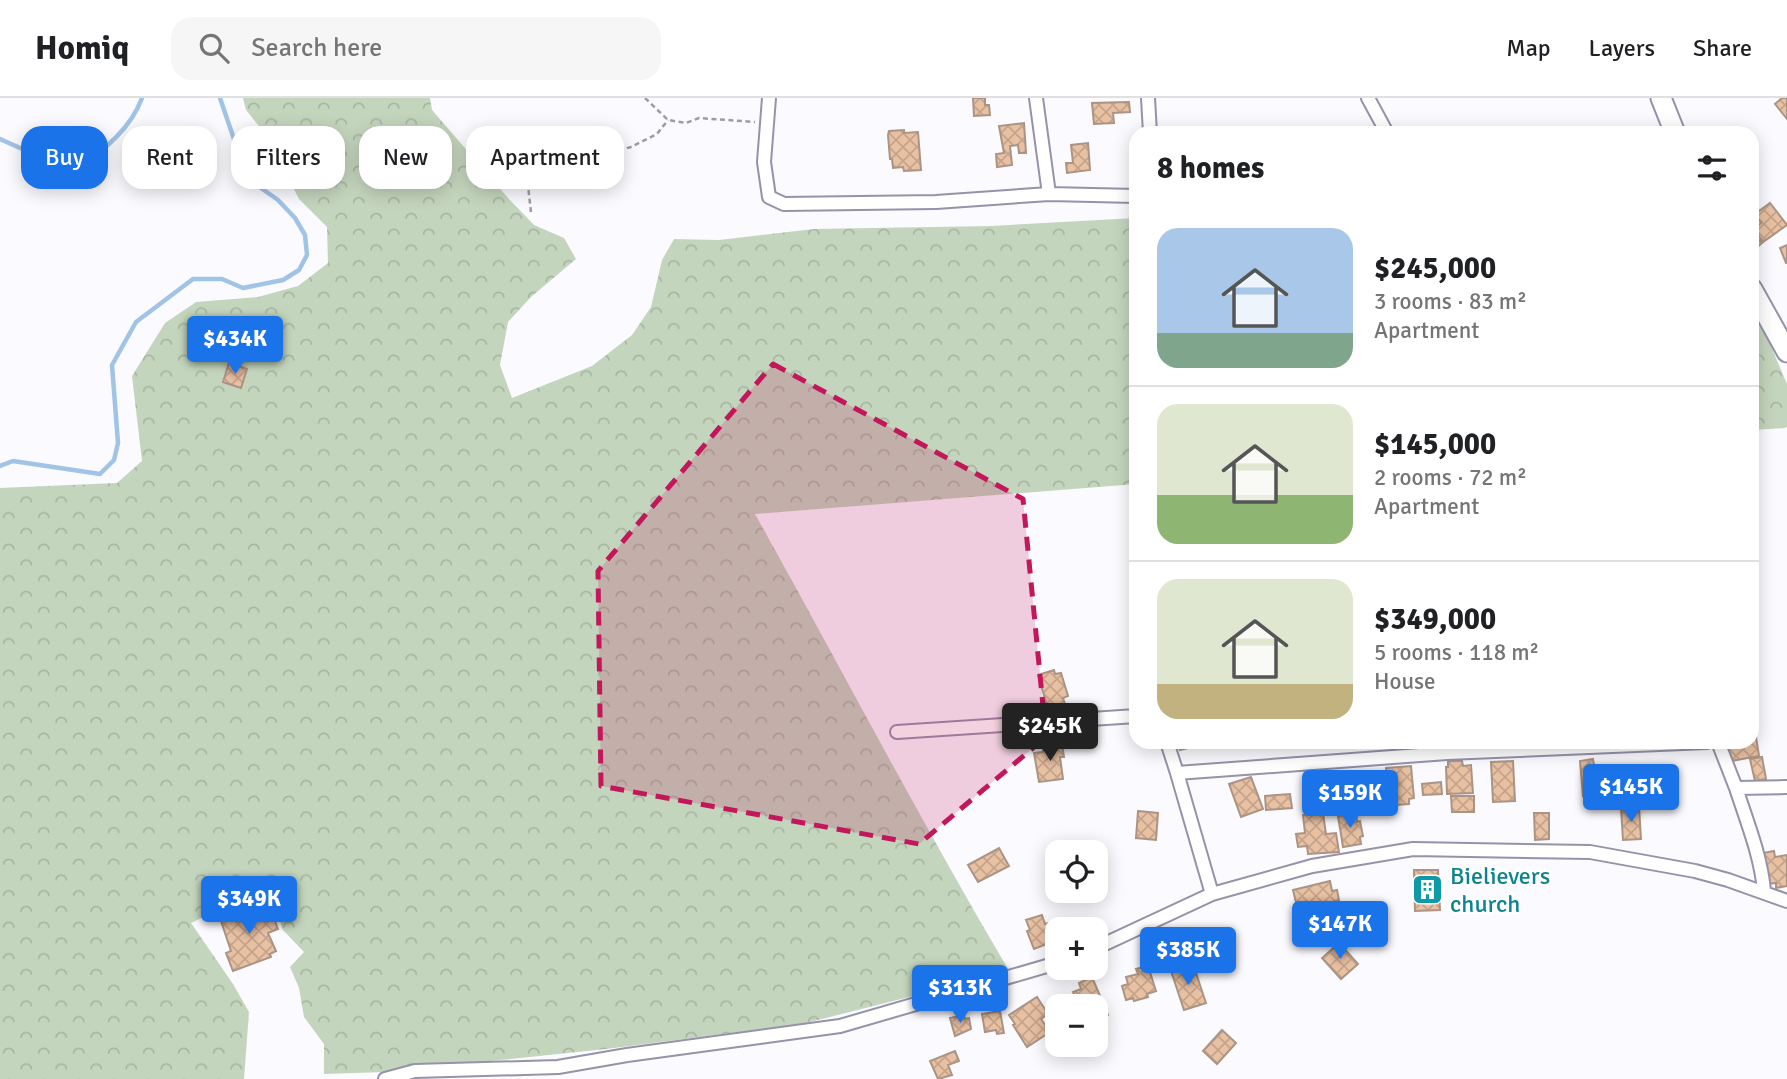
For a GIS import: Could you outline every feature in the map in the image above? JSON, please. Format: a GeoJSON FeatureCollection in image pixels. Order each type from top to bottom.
{"type":"FeatureCollection","features":[{"type":"Feature","properties":{"kind":"main road"},"geometry":{"type":"LineString","coordinates":[[1661,98],[1672,126]]}},
{"type":"Feature","properties":{"kind":"main road"},"geometry":{"type":"LineString","coordinates":[[1759,302],[1787,352]]}},
{"type":"Feature","properties":{"kind":"street"},"geometry":{"type":"LineString","coordinates":[[769,98],[764,163],[769,197],[784,204],[936,202],[1049,194],[1129,196]]}},
{"type":"Feature","properties":{"kind":"street"},"geometry":{"type":"LineString","coordinates":[[1036,98],[1049,194]]}},
{"type":"Feature","properties":{"kind":"street"},"geometry":{"type":"LineString","coordinates":[[1148,98],[1150,126]]}},
{"type":"Feature","properties":{"kind":"street"},"geometry":{"type":"LineString","coordinates":[[1368,98],[1383,126]]}},
{"type":"Feature","properties":{"kind":"street"},"geometry":{"type":"LineString","coordinates":[[897,732],[1129,716]]}},
{"type":"Feature","properties":{"kind":"street"},"geometry":{"type":"LineString","coordinates":[[1169,749],[1212,894]]}},
{"type":"Feature","properties":{"kind":"street"},"geometry":{"type":"LineString","coordinates":[[1177,773],[1555,749]]}},
{"type":"Feature","properties":{"kind":"street"},"geometry":{"type":"LineString","coordinates":[[1721,749],[1755,848],[1764,891]]}},
{"type":"Feature","properties":{"kind":"street"},"geometry":{"type":"LineString","coordinates":[[1736,788],[1787,787]]}},
{"type":"Feature","properties":{"kind":"street"},"geometry":{"type":"LineString","coordinates":[[1108,942],[1212,894],[1312,866],[1413,849],[1590,852],[1695,871],[1764,891],[1787,901]]}},
{"type":"Feature","properties":{"kind":"street"},"geometry":{"type":"LineString","coordinates":[[385,1079],[415,1071],[558,1073],[627,1055],[840,1026],[1045,966]]}},
{"type":"Feature","properties":{"kind":"path"},"geometry":{"type":"LineString","coordinates":[[645,98],[668,120],[686,123],[699,118],[769,124]]}},
{"type":"Feature","properties":{"kind":"path"},"geometry":{"type":"LineString","coordinates":[[531,212],[527,177],[534,167],[568,170],[598,156],[640,143],[657,134],[668,120]]}},
{"type":"Feature","properties":{"kind":"highlighted area"},"geometry":{"type":"Polygon","coordinates":[[[773,364],[1023,499],[1046,737],[919,844],[601,786],[598,571],[773,364]]]}},
{"type":"Feature","properties":{"kind":"green space"},"geometry":{"type":"Polygon","coordinates":[[[243,98],[430,98],[432,110],[446,126],[359,126],[359,189],[452,189],[452,133],[466,149],[466,189],[500,189],[534,225],[564,238],[576,259],[531,297],[508,322],[500,365],[512,398],[592,366],[632,335],[651,307],[662,260],[674,239],[719,240],[814,229],[991,226],[1129,218],[1129,485],[755,514],[1008,969],[802,1024],[606,1049],[385,1072],[324,1074],[324,1044],[304,1017],[299,988],[290,967],[304,952],[282,929],[276,901],[246,896],[191,923],[249,1012],[244,1079],[0,1079],[0,488],[117,483],[142,461],[132,376],[165,323],[196,302],[258,297],[298,286],[328,263],[327,227],[299,199],[294,189],[345,189],[345,126],[259,126],[246,110],[243,98]]]}},
{"type":"Feature","properties":{"kind":"green space"},"geometry":{"type":"Polygon","coordinates":[[[1759,326],[1768,339],[1787,384],[1787,427],[1759,430],[1759,326]]]}},
{"type":"Feature","properties":{"kind":"building"},"geometry":{"type":"Polygon","coordinates":[[[973,98],[985,98],[990,115],[974,116],[973,98]]]}},
{"type":"Feature","properties":{"kind":"building"},"geometry":{"type":"Polygon","coordinates":[[[1782,98],[1787,98],[1787,119],[1775,104],[1782,98]]]}},
{"type":"Feature","properties":{"kind":"building"},"geometry":{"type":"Polygon","coordinates":[[[1129,102],[1130,112],[1113,113],[1114,123],[1094,124],[1092,103],[1129,102]]]}},
{"type":"Feature","properties":{"kind":"building"},"geometry":{"type":"Polygon","coordinates":[[[1024,123],[1026,153],[1019,153],[1018,145],[1010,146],[1012,165],[997,167],[996,154],[1004,153],[999,126],[1024,123]]]}},
{"type":"Feature","properties":{"kind":"building"},"geometry":{"type":"Polygon","coordinates":[[[904,130],[904,133],[918,132],[921,170],[904,171],[903,167],[893,168],[889,131],[904,130]]]}},
{"type":"Feature","properties":{"kind":"building"},"geometry":{"type":"Polygon","coordinates":[[[1088,143],[1090,170],[1067,173],[1066,163],[1073,163],[1071,145],[1088,143]]]}},
{"type":"Feature","properties":{"kind":"building"},"geometry":{"type":"Polygon","coordinates":[[[1770,203],[1787,225],[1763,242],[1759,236],[1759,211],[1770,203]]]}},
{"type":"Feature","properties":{"kind":"building"},"geometry":{"type":"Polygon","coordinates":[[[1787,245],[1787,263],[1786,263],[1780,248],[1787,245]]]}},
{"type":"Feature","properties":{"kind":"building"},"geometry":{"type":"Polygon","coordinates":[[[229,363],[247,369],[241,388],[223,382],[229,363]]]}},
{"type":"Feature","properties":{"kind":"building"},"geometry":{"type":"Polygon","coordinates":[[[1054,670],[1055,674],[1061,673],[1068,696],[1063,698],[1065,704],[1048,709],[1038,675],[1054,670]]]}},
{"type":"Feature","properties":{"kind":"building"},"geometry":{"type":"Polygon","coordinates":[[[1062,744],[1064,757],[1060,757],[1063,779],[1039,782],[1034,753],[1043,752],[1043,747],[1062,744]]]}},
{"type":"Feature","properties":{"kind":"building"},"geometry":{"type":"Polygon","coordinates":[[[1728,749],[1758,749],[1759,756],[1731,761],[1728,749]]]}},
{"type":"Feature","properties":{"kind":"building"},"geometry":{"type":"Polygon","coordinates":[[[1762,757],[1766,779],[1755,781],[1750,759],[1762,757]]]}},
{"type":"Feature","properties":{"kind":"building"},"geometry":{"type":"Polygon","coordinates":[[[1593,759],[1594,765],[1598,765],[1601,793],[1583,796],[1580,761],[1593,759]]]}},
{"type":"Feature","properties":{"kind":"building"},"geometry":{"type":"Polygon","coordinates":[[[1448,761],[1462,761],[1463,766],[1471,765],[1473,793],[1447,794],[1448,761]]]}},
{"type":"Feature","properties":{"kind":"building"},"geometry":{"type":"Polygon","coordinates":[[[1513,761],[1515,801],[1493,802],[1491,762],[1513,761]]]}},
{"type":"Feature","properties":{"kind":"building"},"geometry":{"type":"Polygon","coordinates":[[[1411,766],[1414,798],[1409,799],[1409,804],[1396,805],[1396,800],[1389,800],[1386,768],[1411,766]]]}},
{"type":"Feature","properties":{"kind":"building"},"geometry":{"type":"Polygon","coordinates":[[[1251,777],[1263,809],[1241,817],[1229,784],[1251,777]]]}},
{"type":"Feature","properties":{"kind":"building"},"geometry":{"type":"Polygon","coordinates":[[[1441,782],[1442,794],[1423,795],[1422,784],[1441,782]]]}},
{"type":"Feature","properties":{"kind":"building"},"geometry":{"type":"Polygon","coordinates":[[[1290,794],[1292,808],[1266,810],[1265,796],[1290,794]]]}},
{"type":"Feature","properties":{"kind":"building"},"geometry":{"type":"Polygon","coordinates":[[[1451,796],[1474,796],[1474,812],[1452,812],[1451,796]]]}},
{"type":"Feature","properties":{"kind":"building"},"geometry":{"type":"Polygon","coordinates":[[[1639,807],[1641,839],[1623,840],[1621,808],[1639,807]]]}},
{"type":"Feature","properties":{"kind":"building"},"geometry":{"type":"Polygon","coordinates":[[[1138,811],[1158,813],[1156,840],[1136,838],[1138,811]]]}},
{"type":"Feature","properties":{"kind":"building"},"geometry":{"type":"Polygon","coordinates":[[[1323,813],[1326,834],[1336,833],[1339,852],[1308,854],[1307,846],[1298,847],[1296,834],[1305,833],[1303,815],[1323,813]]]}},
{"type":"Feature","properties":{"kind":"building"},"geometry":{"type":"Polygon","coordinates":[[[1356,813],[1363,836],[1360,837],[1361,844],[1343,847],[1338,816],[1356,813]]]}},
{"type":"Feature","properties":{"kind":"building"},"geometry":{"type":"Polygon","coordinates":[[[1534,813],[1549,813],[1549,839],[1535,840],[1534,813]]]}},
{"type":"Feature","properties":{"kind":"building"},"geometry":{"type":"Polygon","coordinates":[[[999,848],[1009,866],[978,882],[968,865],[999,848]]]}},
{"type":"Feature","properties":{"kind":"building"},"geometry":{"type":"Polygon","coordinates":[[[1774,851],[1775,857],[1787,855],[1787,886],[1776,888],[1776,883],[1768,884],[1763,853],[1774,851]]]}},
{"type":"Feature","properties":{"kind":"building","name":"Bielievers church"},"geometry":{"type":"Polygon","coordinates":[[[1414,870],[1438,870],[1440,910],[1415,911],[1414,870]]]}},
{"type":"Feature","properties":{"kind":"building"},"geometry":{"type":"Polygon","coordinates":[[[1330,881],[1332,891],[1337,890],[1339,900],[1298,911],[1293,890],[1330,881]]]}},
{"type":"Feature","properties":{"kind":"building"},"geometry":{"type":"Polygon","coordinates":[[[268,904],[278,929],[268,933],[276,951],[270,954],[271,957],[233,971],[226,953],[231,951],[219,915],[234,909],[237,916],[268,904]]]}},
{"type":"Feature","properties":{"kind":"building"},"geometry":{"type":"Polygon","coordinates":[[[1042,915],[1045,945],[1034,949],[1026,920],[1042,915]]]}},
{"type":"Feature","properties":{"kind":"building"},"geometry":{"type":"Polygon","coordinates":[[[1339,943],[1358,964],[1341,979],[1322,958],[1339,943]]]}},
{"type":"Feature","properties":{"kind":"building"},"geometry":{"type":"Polygon","coordinates":[[[1193,964],[1206,1003],[1184,1010],[1171,971],[1193,964]]]}},
{"type":"Feature","properties":{"kind":"building"},"geometry":{"type":"Polygon","coordinates":[[[1148,966],[1156,991],[1147,994],[1148,997],[1126,1000],[1122,986],[1128,984],[1126,977],[1138,974],[1136,969],[1148,966]]]}},
{"type":"Feature","properties":{"kind":"building"},"geometry":{"type":"Polygon","coordinates":[[[1093,980],[1099,994],[1074,994],[1073,992],[1081,989],[1079,983],[1093,980]]]}},
{"type":"Feature","properties":{"kind":"building"},"geometry":{"type":"Polygon","coordinates":[[[1037,997],[1045,1009],[1045,1016],[1041,1019],[1045,1025],[1045,1035],[1027,1047],[1009,1015],[1037,997]]]}},
{"type":"Feature","properties":{"kind":"building"},"geometry":{"type":"Polygon","coordinates":[[[1000,1011],[1004,1033],[997,1034],[996,1030],[985,1032],[982,1014],[1000,1011]]]}},
{"type":"Feature","properties":{"kind":"building"},"geometry":{"type":"Polygon","coordinates":[[[964,1015],[965,1019],[969,1018],[971,1029],[955,1036],[950,1018],[964,1015]]]}},
{"type":"Feature","properties":{"kind":"building"},"geometry":{"type":"Polygon","coordinates":[[[1222,1030],[1236,1043],[1217,1064],[1203,1051],[1222,1030]]]}},
{"type":"Feature","properties":{"kind":"building"},"geometry":{"type":"Polygon","coordinates":[[[955,1051],[959,1061],[948,1065],[952,1075],[938,1079],[930,1061],[955,1051]]]}},
{"type":"Feature","properties":{"kind":"waterway"},"geometry":{"type":"LineString","coordinates":[[0,139],[47,160],[80,167],[108,145],[124,128],[142,98]]}},
{"type":"Feature","properties":{"kind":"waterway"},"geometry":{"type":"LineString","coordinates":[[0,466],[13,461],[100,474],[114,460],[118,443],[112,365],[136,322],[193,279],[222,279],[243,288],[283,280],[299,270],[307,255],[305,235],[295,218],[278,200],[261,188],[236,145],[220,98]]}},
{"type":"Feature","properties":{"kind":"place","name":"Bielievers church"},"geometry":{"type":"Point","coordinates":[1427,890]}}]}
